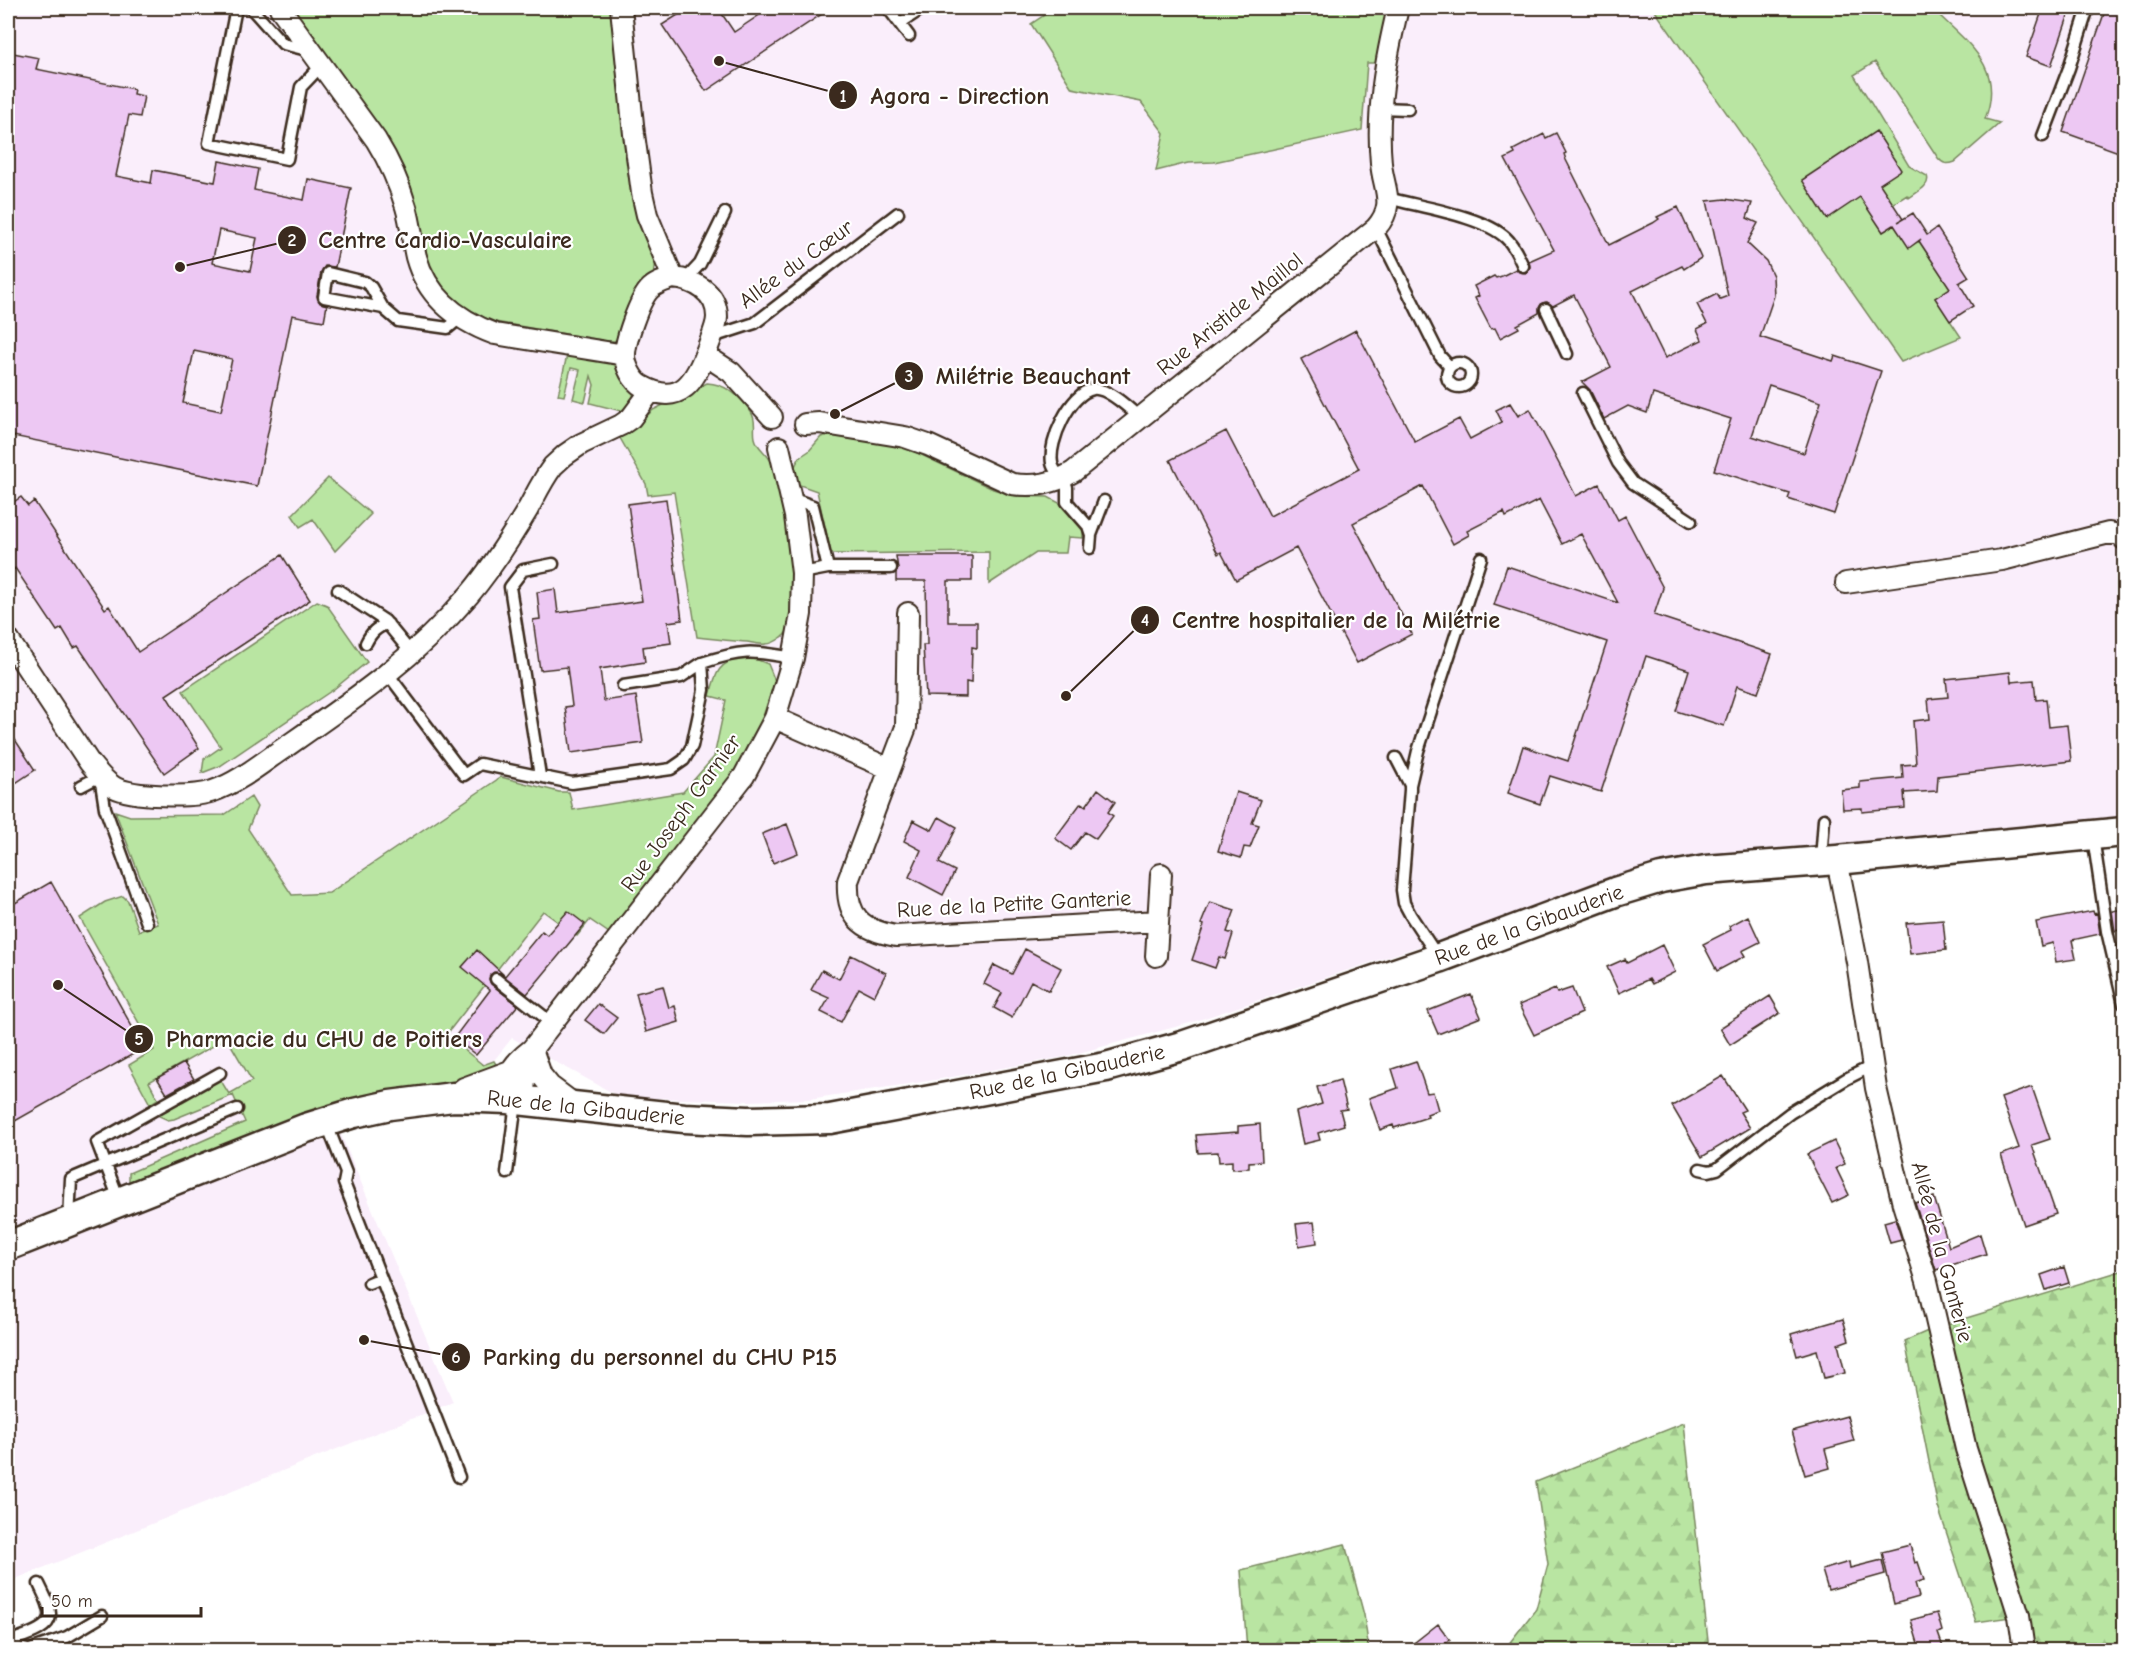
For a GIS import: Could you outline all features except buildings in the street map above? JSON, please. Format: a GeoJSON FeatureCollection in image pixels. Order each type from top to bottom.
{"type":"FeatureCollection","features":[{"type":"Feature","properties":{"kind":"street"},"geometry":{"type":"LineString","coordinates":[[279,8],[376,140],[389,162],[407,209],[420,269],[441,302],[475,327],[495,334],[625,355]]}},
{"type":"Feature","properties":{"kind":"street"},"geometry":{"type":"LineString","coordinates":[[621,8],[642,193],[647,215],[679,279]]}},
{"type":"Feature","properties":{"kind":"street"},"geometry":{"type":"LineString","coordinates":[[1388,198],[1381,166],[1380,108],[1389,45],[1398,8]]}},
{"type":"Feature","properties":{"kind":"street","name":"Rue Aristide Maillol"},"geometry":{"type":"LineString","coordinates":[[805,424],[819,423],[905,437],[928,445],[1012,484],[1027,486],[1064,483],[1073,472],[1376,228],[1385,219],[1388,198]]}},
{"type":"Feature","properties":{"kind":"street"},"geometry":{"type":"LineString","coordinates":[[679,279],[699,285],[709,294],[715,305],[717,318],[709,346],[692,383],[679,391],[665,393],[651,391],[638,384],[629,370],[625,355],[642,301],[650,289],[660,282],[679,279]]}},
{"type":"Feature","properties":{"kind":"street"},"geometry":{"type":"LineString","coordinates":[[709,346],[772,417]]}},
{"type":"Feature","properties":{"kind":"street"},"geometry":{"type":"LineString","coordinates":[[8,639],[100,776],[114,787],[143,794],[212,792],[243,775],[366,691],[412,654],[443,624],[484,576],[504,549],[553,466],[573,450],[631,418],[651,391]]}},
{"type":"Feature","properties":{"kind":"street","name":"Rue Joseph Garnier"},"geometry":{"type":"LineString","coordinates":[[510,1071],[520,1058],[532,1049],[744,776],[775,718],[793,658],[801,615],[802,573],[795,516],[779,447]]}},
{"type":"Feature","properties":{"kind":"street"},"geometry":{"type":"LineString","coordinates":[[1846,583],[2002,560],[2109,533],[2121,535],[2124,539]]}},
{"type":"Feature","properties":{"kind":"street","name":"Rue de la Petite Ganterie"},"geometry":{"type":"LineString","coordinates":[[908,613],[906,727],[848,881],[847,897],[852,913],[865,926],[880,933],[896,936],[1158,921]]}},
{"type":"Feature","properties":{"kind":"street"},"geometry":{"type":"LineString","coordinates":[[775,718],[890,769]]}},
{"type":"Feature","properties":{"kind":"street","name":"Rue de la Gibauderie"},"geometry":{"type":"LineString","coordinates":[[8,1246],[306,1128],[390,1105],[453,1096],[516,1100],[684,1118],[748,1121],[830,1119],[1106,1067],[1209,1038],[1439,958],[1615,892],[1661,878],[1706,870],[1829,861],[2124,832]]}},
{"type":"Feature","properties":{"kind":"street","name":"Allée de la Ganterie"},"geometry":{"type":"LineString","coordinates":[[1829,861],[1857,962],[1872,1066],[1901,1193],[1927,1281],[1966,1449],[2019,1616],[2024,1650]]}},
{"type":"Feature","properties":{"kind":"street"},"geometry":{"type":"LineString","coordinates":[[1156,956],[1161,874]]}},
{"type":"Feature","properties":{"kind":"street"},"geometry":{"type":"LineString","coordinates":[[532,1049],[541,1075],[550,1086],[578,1107]]}},
{"type":"Feature","properties":{"kind":"street"},"geometry":{"type":"LineString","coordinates":[[516,1100],[532,1049]]}},
{"type":"Feature","properties":{"kind":"street"},"geometry":{"type":"LineString","coordinates":[[510,1071],[507,1084],[516,1100]]}},
{"type":"Feature","properties":{"kind":"street"},"geometry":{"type":"LineString","coordinates":[[453,1096],[464,1088],[510,1071]]}},
{"type":"Feature","properties":{"kind":"lane"},"geometry":{"type":"LineString","coordinates":[[236,8],[209,143],[287,159],[301,87],[317,58],[283,44],[251,8]]}},
{"type":"Feature","properties":{"kind":"lane"},"geometry":{"type":"LineString","coordinates":[[888,8],[909,36]]}},
{"type":"Feature","properties":{"kind":"lane"},"geometry":{"type":"LineString","coordinates":[[900,23],[923,8]]}},
{"type":"Feature","properties":{"kind":"lane"},"geometry":{"type":"LineString","coordinates":[[2043,136],[2069,68],[2088,8]]}},
{"type":"Feature","properties":{"kind":"lane"},"geometry":{"type":"LineString","coordinates":[[1380,108],[1408,109]]}},
{"type":"Feature","properties":{"kind":"lane"},"geometry":{"type":"LineString","coordinates":[[1388,198],[1494,228],[1507,239],[1523,266]]}},
{"type":"Feature","properties":{"kind":"lane"},"geometry":{"type":"LineString","coordinates":[[679,279],[700,264],[725,213]]}},
{"type":"Feature","properties":{"kind":"lane","name":"Allée du Cœur"},"geometry":{"type":"LineString","coordinates":[[709,346],[755,323],[898,213]]}},
{"type":"Feature","properties":{"kind":"lane"},"geometry":{"type":"LineString","coordinates":[[1376,228],[1440,356],[1450,367]]}},
{"type":"Feature","properties":{"kind":"lane"},"geometry":{"type":"LineString","coordinates":[[383,308],[324,297],[328,273],[358,278],[365,282],[371,287],[383,308],[398,321],[441,327],[453,325],[460,318]]}},
{"type":"Feature","properties":{"kind":"lane"},"geometry":{"type":"LineString","coordinates":[[1546,309],[1567,354]]}},
{"type":"Feature","properties":{"kind":"lane"},"geometry":{"type":"LineString","coordinates":[[1091,535],[1088,526],[1067,502],[1064,483],[1052,465],[1056,430],[1064,415],[1086,392],[1092,389],[1105,392],[1140,418]]}},
{"type":"Feature","properties":{"kind":"lane"},"geometry":{"type":"LineString","coordinates":[[1583,393],[1618,463],[1633,483],[1691,521]]}},
{"type":"Feature","properties":{"kind":"lane"},"geometry":{"type":"LineString","coordinates":[[791,498],[813,506],[828,568]]}},
{"type":"Feature","properties":{"kind":"lane"},"geometry":{"type":"LineString","coordinates":[[1090,548],[1091,535],[1104,501]]}},
{"type":"Feature","properties":{"kind":"lane"},"geometry":{"type":"LineString","coordinates":[[1439,958],[1404,903],[1402,890],[1410,784],[1418,751],[1481,558]]}},
{"type":"Feature","properties":{"kind":"lane"},"geometry":{"type":"LineString","coordinates":[[540,776],[510,588],[523,570],[553,564]]}},
{"type":"Feature","properties":{"kind":"lane"},"geometry":{"type":"LineString","coordinates":[[802,573],[828,568],[891,568]]}},
{"type":"Feature","properties":{"kind":"lane"},"geometry":{"type":"LineString","coordinates":[[338,590],[388,624],[412,654]]}},
{"type":"Feature","properties":{"kind":"lane"},"geometry":{"type":"LineString","coordinates":[[366,643],[379,626],[388,624]]}},
{"type":"Feature","properties":{"kind":"lane"},"geometry":{"type":"LineString","coordinates":[[623,686],[681,677],[702,663],[733,653],[762,652],[793,658]]}},
{"type":"Feature","properties":{"kind":"lane"},"geometry":{"type":"LineString","coordinates":[[388,674],[464,775],[480,764],[572,783],[671,768],[684,760],[692,746],[704,690],[702,663]]}},
{"type":"Feature","properties":{"kind":"lane"},"geometry":{"type":"LineString","coordinates":[[1396,758],[1410,784]]}},
{"type":"Feature","properties":{"kind":"lane"},"geometry":{"type":"LineString","coordinates":[[81,786],[100,776],[105,808],[147,923]]}},
{"type":"Feature","properties":{"kind":"lane"},"geometry":{"type":"LineString","coordinates":[[1824,819],[1829,861]]}},
{"type":"Feature","properties":{"kind":"lane"},"geometry":{"type":"LineString","coordinates":[[2092,834],[2107,931],[2124,1004]]}},
{"type":"Feature","properties":{"kind":"lane"},"geometry":{"type":"LineString","coordinates":[[496,980],[552,1023]]}},
{"type":"Feature","properties":{"kind":"lane"},"geometry":{"type":"LineString","coordinates":[[1700,1168],[1709,1171],[1717,1169],[1790,1113],[1872,1066]]}},
{"type":"Feature","properties":{"kind":"lane"},"geometry":{"type":"LineString","coordinates":[[120,1202],[97,1142],[220,1073]]}},
{"type":"Feature","properties":{"kind":"lane"},"geometry":{"type":"LineString","coordinates":[[507,1173],[516,1100]]}},
{"type":"Feature","properties":{"kind":"lane"},"geometry":{"type":"LineString","coordinates":[[69,1222],[71,1179],[237,1109]]}},
{"type":"Feature","properties":{"kind":"lane"},"geometry":{"type":"LineString","coordinates":[[326,1122],[346,1173],[341,1184],[357,1233],[381,1278],[459,1477]]}},
{"type":"Feature","properties":{"kind":"lane"},"geometry":{"type":"LineString","coordinates":[[369,1283],[381,1278]]}},
{"type":"Feature","properties":{"kind":"lane"},"geometry":{"type":"LineString","coordinates":[[8,1644],[39,1629],[51,1618],[39,1584]]}},
{"type":"Feature","properties":{"kind":"lane"},"geometry":{"type":"LineString","coordinates":[[8,1644],[29,1650],[67,1637],[102,1616]]}},
{"type":"Feature","properties":{"kind":"shaded area"},"geometry":{"type":"Polygon","coordinates":[[[8,8],[2124,8],[2124,819],[1686,857],[1190,1023],[1064,1057],[935,1080],[809,1099],[749,1101],[620,1097],[512,1038],[491,1064],[327,1101],[453,1402],[8,1582],[8,8]]]}},
{"type":"Feature","properties":{"kind":"green space"},"geometry":{"type":"Polygon","coordinates":[[[291,8],[613,8],[627,162],[637,212],[655,262],[650,284],[620,337],[614,341],[607,341],[489,321],[462,306],[441,287],[429,266],[415,201],[404,169],[393,148],[291,8]]]}},
{"type":"Feature","properties":{"kind":"green space"},"geometry":{"type":"Polygon","coordinates":[[[1055,8],[1390,8],[1383,28],[1377,63],[1367,63],[1362,130],[1214,162],[1188,163],[1156,171],[1164,133],[1141,102],[1072,88],[1031,24],[1055,8]]]}},
{"type":"Feature","properties":{"kind":"green space"},"geometry":{"type":"Polygon","coordinates":[[[1653,8],[1932,8],[1969,44],[1986,69],[1990,84],[1990,100],[1985,119],[2000,123],[1952,163],[1942,162],[1938,158],[1875,62],[1854,75],[1909,166],[1927,176],[1928,180],[1909,198],[1907,195],[1871,213],[1883,232],[1894,225],[1909,247],[1919,241],[1950,288],[1935,298],[1961,337],[1901,362],[1653,8]]]}},
{"type":"Feature","properties":{"kind":"green space"},"geometry":{"type":"Polygon","coordinates":[[[567,355],[604,359],[617,363],[632,389],[633,397],[630,403],[621,411],[590,403],[594,385],[591,376],[585,402],[573,399],[580,370],[571,368],[564,396],[558,395],[567,355]]]}},
{"type":"Feature","properties":{"kind":"green space"},"geometry":{"type":"Polygon","coordinates":[[[707,383],[732,392],[751,412],[756,441],[770,460],[781,496],[791,552],[793,606],[789,626],[782,637],[770,643],[759,644],[697,637],[674,492],[648,495],[646,484],[620,438],[653,410],[707,383]]]}},
{"type":"Feature","properties":{"kind":"green space"},"geometry":{"type":"Polygon","coordinates":[[[834,433],[905,447],[993,489],[1016,496],[1048,497],[1063,505],[1083,529],[1083,538],[1068,537],[1066,553],[1036,553],[989,584],[989,552],[831,554],[817,491],[797,484],[795,466],[800,457],[809,451],[821,437],[834,433]]]}},
{"type":"Feature","properties":{"kind":"green space"},"geometry":{"type":"Polygon","coordinates":[[[328,478],[371,514],[335,551],[313,519],[300,527],[292,515],[328,478]]]}},
{"type":"Feature","properties":{"kind":"green space"},"geometry":{"type":"Polygon","coordinates":[[[317,601],[327,605],[367,662],[334,689],[220,766],[202,773],[204,759],[221,747],[183,691],[317,601]]]}},
{"type":"Feature","properties":{"kind":"green space"},"geometry":{"type":"Polygon","coordinates":[[[744,658],[768,664],[775,681],[759,728],[730,779],[609,933],[590,920],[577,936],[543,911],[446,1035],[483,1065],[494,1061],[499,1069],[133,1185],[129,1181],[129,1173],[245,1122],[233,1095],[174,1119],[168,1120],[157,1115],[220,1079],[229,1094],[252,1081],[227,1038],[149,1082],[158,1099],[150,1104],[129,1065],[154,1050],[80,918],[105,902],[123,896],[128,901],[139,931],[158,924],[115,811],[130,816],[224,815],[251,797],[257,807],[248,829],[292,895],[329,893],[501,777],[559,792],[569,792],[573,810],[683,792],[714,757],[726,700],[710,696],[716,675],[724,665],[744,658]]]}},
{"type":"Feature","properties":{"kind":"green space"},"geometry":{"type":"Polygon","coordinates":[[[2124,1270],[2124,1641],[2087,1650],[2024,1650],[2019,1616],[1976,1622],[1938,1507],[1905,1341],[1937,1327],[2124,1270]]]}},
{"type":"Feature","properties":{"kind":"green space"},"geometry":{"type":"Polygon","coordinates":[[[1684,1423],[1709,1650],[1504,1650],[1536,1609],[1548,1564],[1536,1482],[1684,1423]]]}},
{"type":"Feature","properties":{"kind":"green space"},"geometry":{"type":"Polygon","coordinates":[[[1345,1544],[1364,1615],[1369,1650],[1247,1650],[1241,1570],[1345,1544]]]}},
{"type":"Feature","properties":{"kind":"place","name":"Agora - Direction"},"geometry":{"type":"Point","coordinates":[719,61]}},
{"type":"Feature","properties":{"kind":"place","name":"Centre Cardio-Vasculaire"},"geometry":{"type":"Point","coordinates":[180,267]}},
{"type":"Feature","properties":{"kind":"place","name":"Milétrie Beauchant"},"geometry":{"type":"Point","coordinates":[835,414]}},
{"type":"Feature","properties":{"kind":"place","name":"Centre hospitalier de la Milétrie"},"geometry":{"type":"Point","coordinates":[1066,696]}},
{"type":"Feature","properties":{"kind":"place","name":"Pharmacie du CHU de Poitiers"},"geometry":{"type":"Point","coordinates":[58,985]}},
{"type":"Feature","properties":{"kind":"place","name":"Parking du personnel du CHU P15"},"geometry":{"type":"Point","coordinates":[364,1340]}}]}
